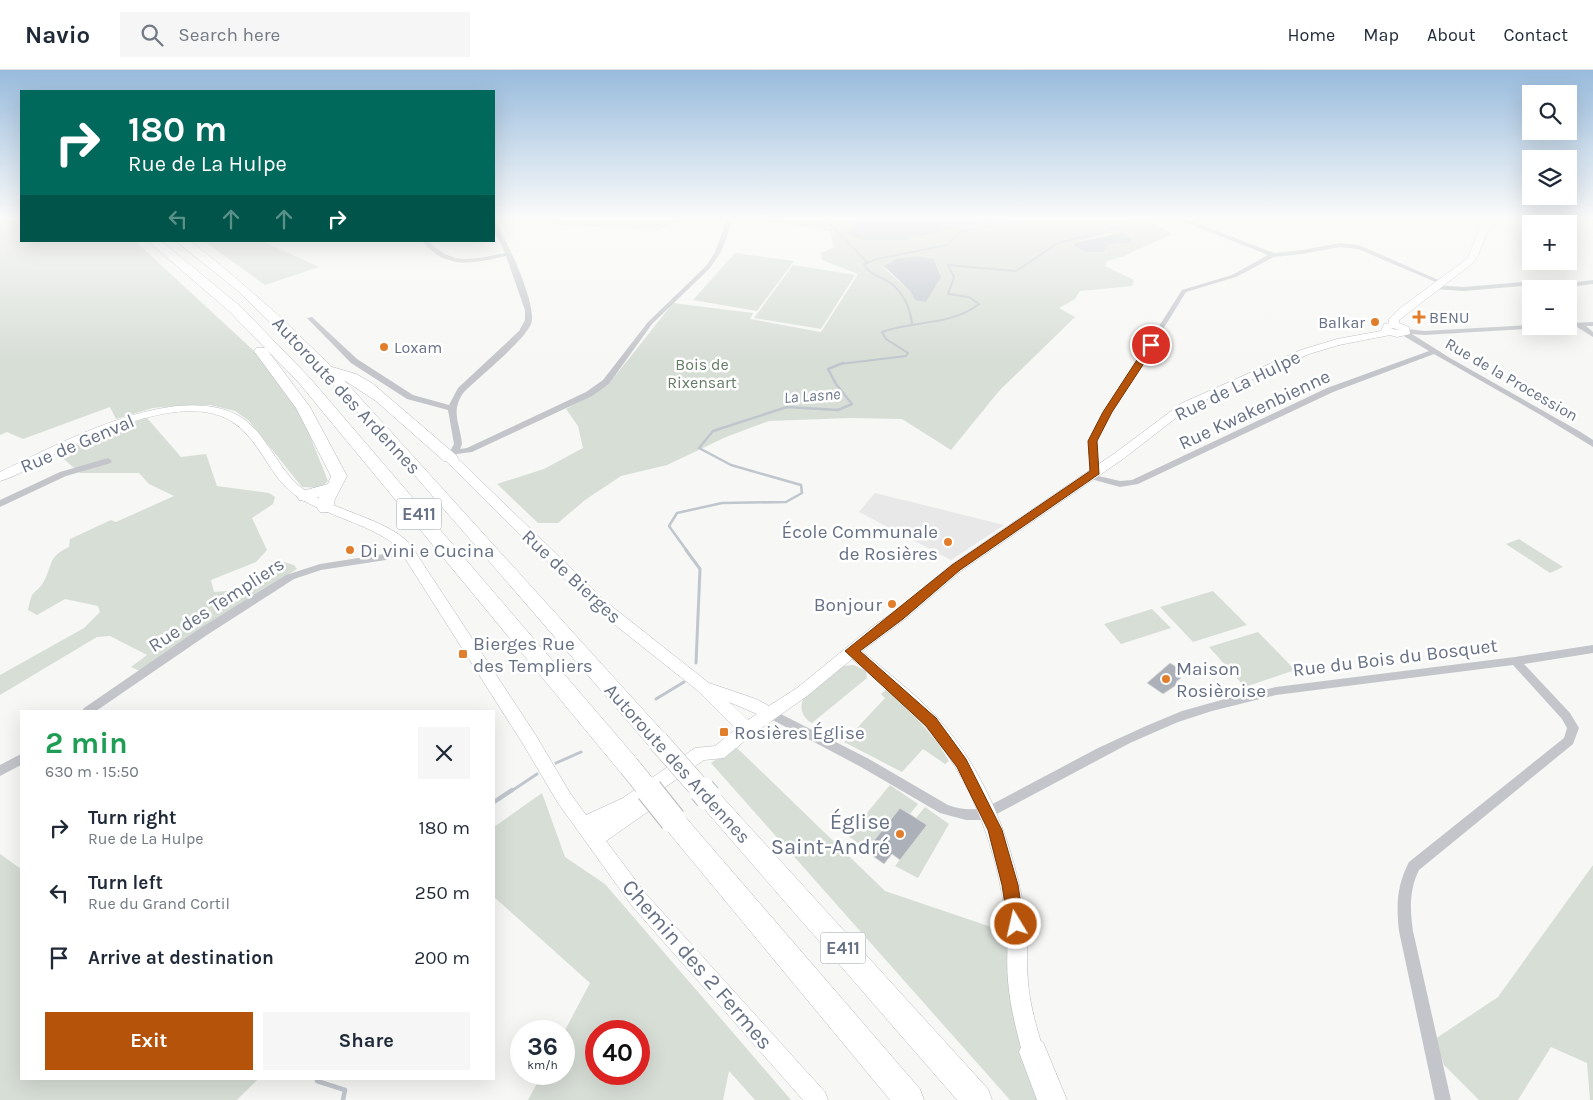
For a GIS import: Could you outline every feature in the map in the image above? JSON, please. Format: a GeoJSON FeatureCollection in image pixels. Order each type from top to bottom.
{"type":"FeatureCollection","features":[{"type":"Feature","properties":{"kind":"highway","name":"Autoroute des Ardennes"},"geometry":{"type":"LineString","coordinates":[[185,265],[235,309],[304,380],[909,1100]]}},
{"type":"Feature","properties":{"kind":"highway","name":"Autoroute des Ardennes"},"geometry":{"type":"LineString","coordinates":[[215,265],[256,301],[328,370],[977,1100]]}},
{"type":"Feature","properties":{"kind":"highway"},"geometry":{"type":"LineString","coordinates":[[196,274],[192,282],[259,348],[283,377],[303,407],[339,476],[338,483],[327,497],[326,508]]}},
{"type":"Feature","properties":{"kind":"highway"},"geometry":{"type":"LineString","coordinates":[[328,370],[346,374],[397,410],[434,447],[452,455]]}},
{"type":"Feature","properties":{"kind":"highway"},"geometry":{"type":"LineString","coordinates":[[306,496],[333,488]]}},
{"type":"Feature","properties":{"kind":"highway"},"geometry":{"type":"LineString","coordinates":[[1033,1052],[1052,1100]]}},
{"type":"Feature","properties":{"kind":"street"},"geometry":{"type":"LineString","coordinates":[[452,455],[458,444],[458,434],[450,408],[461,390],[518,337],[528,323],[528,311],[512,265]]}},
{"type":"Feature","properties":{"kind":"street"},"geometry":{"type":"LineString","coordinates":[[452,455],[469,450],[589,394],[606,382],[650,324],[707,265]]}},
{"type":"Feature","properties":{"kind":"street"},"geometry":{"type":"LineString","coordinates":[[1093,474],[1092,441],[1100,425],[1184,291],[1234,276],[1253,265]]}},
{"type":"Feature","properties":{"kind":"street"},"geometry":{"type":"LineString","coordinates":[[1399,265],[1437,284],[1464,288],[1522,284],[1569,285],[1593,282]]}},
{"type":"Feature","properties":{"kind":"street"},"geometry":{"type":"LineString","coordinates":[[1391,328],[1397,315],[1464,265]]}},
{"type":"Feature","properties":{"kind":"street"},"geometry":{"type":"LineString","coordinates":[[310,318],[348,356],[410,397],[450,408]]}},
{"type":"Feature","properties":{"kind":"street"},"geometry":{"type":"LineString","coordinates":[[1578,324],[1593,324]]}},
{"type":"Feature","properties":{"kind":"street"},"geometry":{"type":"LineString","coordinates":[[1578,324],[1593,335]]}},
{"type":"Feature","properties":{"kind":"street"},"geometry":{"type":"LineString","coordinates":[[1406,332],[1424,333],[1522,327]]}},
{"type":"Feature","properties":{"kind":"street","name":"Rue de La Hulpe"},"geometry":{"type":"LineString","coordinates":[[589,832],[701,753],[718,753],[747,729],[771,714],[899,616],[956,568],[1093,474],[1174,413],[1193,402],[1305,352],[1391,328],[1406,332]]}},
{"type":"Feature","properties":{"kind":"street","name":"Rue de la Procession"},"geometry":{"type":"LineString","coordinates":[[1406,332],[1433,352],[1550,416],[1593,444]]}},
{"type":"Feature","properties":{"kind":"street","name":"Rue de la Procession"},"geometry":{"type":"LineString","coordinates":[[1416,338],[1424,333]]}},
{"type":"Feature","properties":{"kind":"street","name":"Rue Kwakenbienne"},"geometry":{"type":"LineString","coordinates":[[1093,474],[1119,484],[1137,484],[1163,468],[1330,390],[1433,352]]}},
{"type":"Feature","properties":{"kind":"street","name":"Rue de Genval"},"geometry":{"type":"LineString","coordinates":[[0,477],[125,420],[166,410],[203,409],[224,413],[243,424],[280,477],[306,496],[326,508],[388,533],[405,547]]}},
{"type":"Feature","properties":{"kind":"street","name":"Rue de Bierges"},"geometry":{"type":"LineString","coordinates":[[452,455],[600,605],[702,686],[747,729]]}},
{"type":"Feature","properties":{"kind":"street"},"geometry":{"type":"LineString","coordinates":[[0,504],[63,474],[108,462]]}},
{"type":"Feature","properties":{"kind":"street","name":"Rue des Templiers"},"geometry":{"type":"LineString","coordinates":[[89,710],[203,632],[290,577],[320,567],[386,557],[405,547]]}},
{"type":"Feature","properties":{"kind":"street","name":"Chemin des 2 Fermes"},"geometry":{"type":"LineString","coordinates":[[405,547],[529,739],[564,798],[639,900],[817,1100]]}},
{"type":"Feature","properties":{"kind":"street","name":"Rue du Bois du Bosquet"},"geometry":{"type":"LineString","coordinates":[[987,813],[1117,746],[1173,720],[1210,707],[1276,691],[1515,661],[1593,648]]}},
{"type":"Feature","properties":{"kind":"street"},"geometry":{"type":"LineString","coordinates":[[852,651],[931,722],[961,763],[987,813],[1000,846],[1010,885],[1016,924],[1018,981],[1022,1010],[1033,1052],[1068,1100]]}},
{"type":"Feature","properties":{"kind":"street"},"geometry":{"type":"LineString","coordinates":[[1443,1100],[1406,931],[1403,904],[1405,882],[1414,866],[1569,742],[1573,728],[1566,716],[1515,661]]}},
{"type":"Feature","properties":{"kind":"street","name":"Rue de Bierges"},"geometry":{"type":"LineString","coordinates":[[702,686],[750,703],[771,714]]}},
{"type":"Feature","properties":{"kind":"street"},"geometry":{"type":"LineString","coordinates":[[771,714],[866,763],[944,809],[956,814],[969,816],[987,813]]}},
{"type":"Feature","properties":{"kind":"street"},"geometry":{"type":"LineString","coordinates":[[0,771],[20,760]]}},
{"type":"Feature","properties":{"kind":"shaded area"},"geometry":{"type":"Polygon","coordinates":[[[936,265],[941,277],[926,302],[915,300],[910,291],[884,266],[936,265]]]}},
{"type":"Feature","properties":{"kind":"shaded area","name":"École Communale de Rosières"},"geometry":{"type":"Polygon","coordinates":[[[875,493],[1004,525],[951,560],[859,512],[875,493]]]}},
{"type":"Feature","properties":{"kind":"green space"},"geometry":{"type":"Polygon","coordinates":[[[0,265],[161,265],[266,362],[298,406],[328,481],[321,488],[302,487],[249,421],[235,411],[210,405],[153,408],[116,419],[110,407],[23,439],[7,432],[0,435],[0,265]]]}},
{"type":"Feature","properties":{"kind":"green space"},"geometry":{"type":"Polygon","coordinates":[[[237,265],[315,265],[319,267],[265,285],[237,265]]]}},
{"type":"Feature","properties":{"kind":"green space"},"geometry":{"type":"Polygon","coordinates":[[[724,265],[791,265],[757,311],[693,300],[724,265]]]}},
{"type":"Feature","properties":{"kind":"green space"},"geometry":{"type":"Polygon","coordinates":[[[793,265],[855,275],[821,329],[754,318],[793,265]]]}},
{"type":"Feature","properties":{"kind":"green space","name":"Bois de Rixensart"},"geometry":{"type":"Polygon","coordinates":[[[835,265],[887,265],[885,269],[910,291],[915,300],[940,273],[937,265],[1105,265],[1134,280],[1132,286],[1080,291],[1075,299],[1059,308],[1075,317],[999,391],[951,450],[902,419],[850,418],[769,421],[726,437],[667,465],[621,476],[585,500],[558,523],[538,523],[497,484],[544,469],[583,448],[578,426],[566,409],[608,385],[673,303],[753,313],[750,319],[821,332],[858,274],[835,265]]]}},
{"type":"Feature","properties":{"kind":"green space"},"geometry":{"type":"Polygon","coordinates":[[[147,418],[181,457],[206,454],[217,486],[269,493],[275,497],[273,504],[252,518],[267,550],[256,562],[211,580],[214,592],[235,590],[261,582],[284,562],[294,565],[297,569],[140,671],[131,667],[147,655],[110,636],[97,637],[0,695],[0,675],[84,628],[100,612],[98,606],[65,599],[37,615],[28,610],[32,595],[43,583],[51,562],[57,554],[69,547],[70,539],[111,520],[116,522],[174,496],[149,484],[139,473],[80,473],[58,454],[114,428],[147,418]]]}},
{"type":"Feature","properties":{"kind":"green space"},"geometry":{"type":"Polygon","coordinates":[[[1519,539],[1563,567],[1550,573],[1506,544],[1519,539]]]}},
{"type":"Feature","properties":{"kind":"green space"},"geometry":{"type":"Polygon","coordinates":[[[1213,591],[1247,625],[1193,642],[1160,607],[1213,591]]]}},
{"type":"Feature","properties":{"kind":"green space"},"geometry":{"type":"Polygon","coordinates":[[[1152,609],[1171,628],[1121,644],[1104,624],[1152,609]]]}},
{"type":"Feature","properties":{"kind":"green space"},"geometry":{"type":"Polygon","coordinates":[[[1258,632],[1295,670],[1245,687],[1209,647],[1258,632]]]}},
{"type":"Feature","properties":{"kind":"green space"},"geometry":{"type":"Polygon","coordinates":[[[854,665],[866,671],[867,678],[812,723],[809,721],[804,716],[802,710],[803,699],[843,666],[854,665]]]}},
{"type":"Feature","properties":{"kind":"green space"},"geometry":{"type":"Polygon","coordinates":[[[887,689],[938,743],[949,761],[945,764],[923,749],[902,772],[844,742],[885,698],[881,694],[887,689]]]}},
{"type":"Feature","properties":{"kind":"green space"},"geometry":{"type":"Polygon","coordinates":[[[735,746],[885,891],[1009,933],[1045,1100],[1010,1100],[711,763],[735,746]]]}},
{"type":"Feature","properties":{"kind":"green space"},"geometry":{"type":"Polygon","coordinates":[[[890,785],[918,804],[910,814],[900,808],[867,849],[848,836],[890,785]]]}},
{"type":"Feature","properties":{"kind":"green space"},"geometry":{"type":"Polygon","coordinates":[[[542,793],[565,857],[605,884],[791,1100],[755,1100],[729,1071],[723,1100],[528,1100],[536,1085],[575,1085],[575,1020],[570,1020],[590,983],[495,898],[495,826],[542,793]]]}},
{"type":"Feature","properties":{"kind":"green space"},"geometry":{"type":"Polygon","coordinates":[[[925,807],[949,824],[918,878],[895,866],[927,825],[916,818],[925,807]]]}},
{"type":"Feature","properties":{"kind":"green space"},"geometry":{"type":"Polygon","coordinates":[[[0,854],[20,868],[20,1080],[257,1080],[237,1100],[0,1100],[0,854]]]}},
{"type":"Feature","properties":{"kind":"green space"},"geometry":{"type":"Polygon","coordinates":[[[1593,865],[1593,1100],[1590,1100],[1587,1063],[1551,1047],[1518,1100],[1479,1100],[1444,1065],[1435,1039],[1498,997],[1593,865]]]}},
{"type":"Feature","properties":{"kind":"building","name":"Maison Rosièroise"},"geometry":{"type":"Polygon","coordinates":[[[1170,663],[1180,669],[1175,674],[1181,678],[1176,682],[1178,684],[1163,694],[1147,683],[1170,663]]]}},
{"type":"Feature","properties":{"kind":"building","name":"Église Saint-André"},"geometry":{"type":"Polygon","coordinates":[[[900,808],[927,825],[900,860],[892,854],[884,864],[870,854],[877,846],[872,843],[900,808]]]}},
{"type":"Feature","properties":{"kind":"waterway"},"geometry":{"type":"LineString","coordinates":[[865,265],[872,273],[889,282],[898,290],[908,306],[912,323]]}},
{"type":"Feature","properties":{"kind":"waterway","name":"La Lasne"},"geometry":{"type":"LineString","coordinates":[[841,364],[906,356],[908,353],[886,339],[882,332],[957,316],[979,304],[969,297],[948,294],[954,277],[948,265]]}},
{"type":"Feature","properties":{"kind":"waterway","name":"La Lasne"},"geometry":{"type":"LineString","coordinates":[[949,265],[1016,271],[1025,265]]}},
{"type":"Feature","properties":{"kind":"waterway","name":"La Lasne"},"geometry":{"type":"LineString","coordinates":[[687,551],[669,526],[677,513],[722,503],[786,502],[802,493],[801,485],[731,465],[699,448],[713,431],[787,407],[838,410],[852,404],[836,384],[828,369],[841,364]]}},
{"type":"Feature","properties":{"kind":"waterway","name":"La Lasne"},"geometry":{"type":"LineString","coordinates":[[686,550],[700,569],[696,663]]}},
{"type":"Feature","properties":{"kind":"waterway","name":"La Lasne"},"geometry":{"type":"LineString","coordinates":[[656,699],[684,682]]}},
{"type":"Feature","properties":{"kind":"waterway","name":"La Lasne"},"geometry":{"type":"LineString","coordinates":[[556,763],[581,752]]}},
{"type":"Feature","properties":{"kind":"waterway","name":"La Lasne"},"geometry":{"type":"LineString","coordinates":[[510,792],[537,774]]}},
{"type":"Feature","properties":{"kind":"waterway","name":"La Lasne"},"geometry":{"type":"LineString","coordinates":[[495,801],[512,790]]}},
{"type":"Feature","properties":{"kind":"waterway","name":"La Lasne"},"geometry":{"type":"LineString","coordinates":[[317,1080],[345,1090],[343,1100]]}},
{"type":"Feature","properties":{"kind":"place","name":"BENU"},"geometry":{"type":"Point","coordinates":[1419,317]}},
{"type":"Feature","properties":{"kind":"place","name":"Balkar"},"geometry":{"type":"Point","coordinates":[1375,322]}},
{"type":"Feature","properties":{"kind":"place","name":"Loxam"},"geometry":{"type":"Point","coordinates":[384,347]}},
{"type":"Feature","properties":{"kind":"place","name":"École Communale de Rosières"},"geometry":{"type":"Point","coordinates":[948,542]}},
{"type":"Feature","properties":{"kind":"place","name":"Di vini e Cucina"},"geometry":{"type":"Point","coordinates":[350,550]}},
{"type":"Feature","properties":{"kind":"place","name":"Bonjour"},"geometry":{"type":"Point","coordinates":[892,604]}},
{"type":"Feature","properties":{"kind":"place","name":"Bierges Rue des Templiers"},"geometry":{"type":"Point","coordinates":[463,654]}},
{"type":"Feature","properties":{"kind":"place","name":"Maison Rosièroise"},"geometry":{"type":"Point","coordinates":[1166,679]}},
{"type":"Feature","properties":{"kind":"place","name":"Rosières Église"},"geometry":{"type":"Point","coordinates":[724,732]}},
{"type":"Feature","properties":{"kind":"place","name":"Église Saint-André"},"geometry":{"type":"Point","coordinates":[900,834]}},
{"type":"Feature","properties":{"kind":"route"},"geometry":{"type":"LineString","coordinates":[[1016,924],[1010,885],[995,830],[961,763],[931,722],[852,651],[933,589],[956,568],[1095,472],[1092,441],[1100,425],[1151,345]]}}]}
